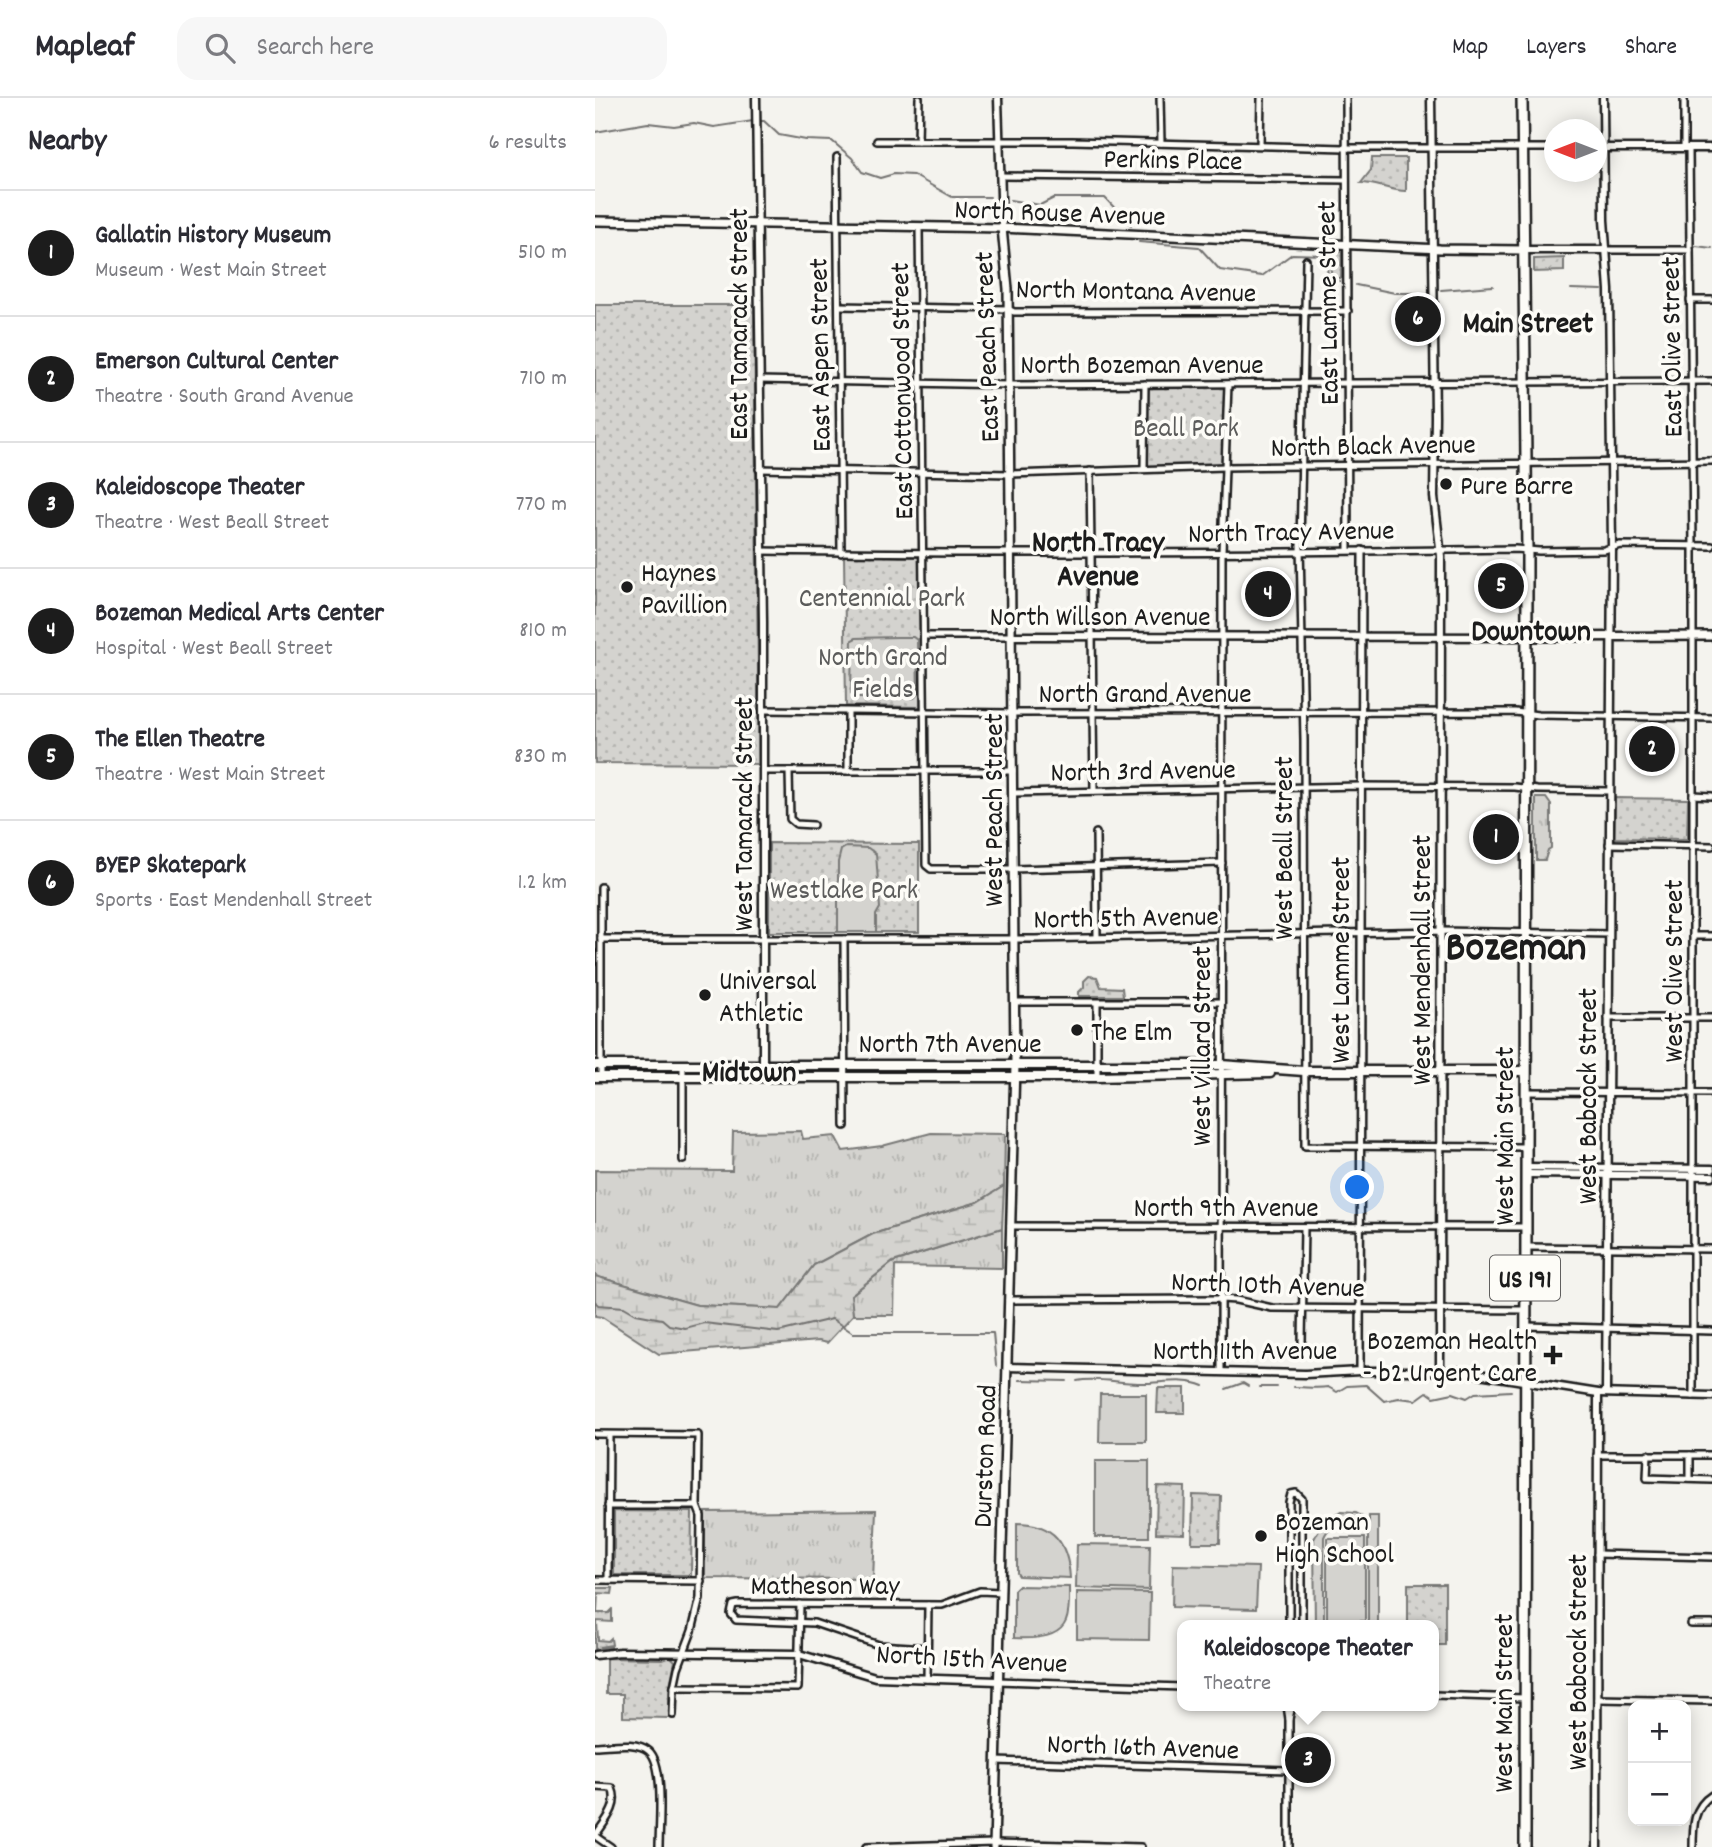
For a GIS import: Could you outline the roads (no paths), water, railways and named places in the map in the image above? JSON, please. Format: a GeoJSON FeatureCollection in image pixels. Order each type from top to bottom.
{"type":"FeatureCollection","features":[{"type":"Feature","properties":{"kind":"highway","name":"West Main Street"},"geometry":{"type":"LineString","coordinates":[[1522,98],[1527,550],[1525,1847]]}},
{"type":"Feature","properties":{"kind":"main road","name":"North Rouse Avenue"},"geometry":{"type":"LineString","coordinates":[[595,221],[1002,228],[1433,249],[1523,250]]}},
{"type":"Feature","properties":{"kind":"main road","name":"East Peach Street"},"geometry":{"type":"LineString","coordinates":[[1002,228],[1008,309],[1011,554]]}},
{"type":"Feature","properties":{"kind":"main road","name":"West Peach Street"},"geometry":{"type":"LineString","coordinates":[[1011,554],[1014,1065]]}},
{"type":"Feature","properties":{"kind":"main road"},"geometry":{"type":"LineString","coordinates":[[1527,637],[1712,636]]}},
{"type":"Feature","properties":{"kind":"main road","name":"North 7th Avenue"},"geometry":{"type":"LineString","coordinates":[[598,1065],[1221,1065],[1304,1071]]}},
{"type":"Feature","properties":{"kind":"main road","name":"Durston Road"},"geometry":{"type":"LineString","coordinates":[[994,1845],[1014,1065]]}},
{"type":"Feature","properties":{"kind":"main road","name":"North 7th Avenue"},"geometry":{"type":"LineString","coordinates":[[598,1077],[1097,1077],[1221,1076],[1304,1071],[1526,1072]]}},
{"type":"Feature","properties":{"kind":"street","name":"East Tamarack Street"},"geometry":{"type":"LineString","coordinates":[[756,98],[762,551]]}},
{"type":"Feature","properties":{"kind":"street"},"geometry":{"type":"LineString","coordinates":[[918,141],[919,98]]}},
{"type":"Feature","properties":{"kind":"street","name":"East Peach Street"},"geometry":{"type":"LineString","coordinates":[[998,98],[1002,228]]}},
{"type":"Feature","properties":{"kind":"street"},"geometry":{"type":"LineString","coordinates":[[1160,98],[1161,142]]}},
{"type":"Feature","properties":{"kind":"street"},"geometry":{"type":"LineString","coordinates":[[1261,98],[1261,144]]}},
{"type":"Feature","properties":{"kind":"street","name":"East Lamme Street"},"geometry":{"type":"LineString","coordinates":[[1346,98],[1348,550]]}},
{"type":"Feature","properties":{"kind":"street","name":"West Mendenhall Street"},"geometry":{"type":"LineString","coordinates":[[1431,98],[1435,383],[1433,497],[1440,549],[1442,637],[1440,1371]]}},
{"type":"Feature","properties":{"kind":"street","name":"West Babcock Street"},"geometry":{"type":"LineString","coordinates":[[1602,119],[1603,98]]}},
{"type":"Feature","properties":{"kind":"street","name":"East Olive Street"},"geometry":{"type":"LineString","coordinates":[[1684,98],[1690,250],[1693,546]]}},
{"type":"Feature","properties":{"kind":"street"},"geometry":{"type":"LineString","coordinates":[[877,141],[1161,142],[1432,149],[1544,148]]}},
{"type":"Feature","properties":{"kind":"street"},"geometry":{"type":"LineString","coordinates":[[1607,148],[1712,148]]}},
{"type":"Feature","properties":{"kind":"street","name":"East Aspen Street"},"geometry":{"type":"LineString","coordinates":[[837,157],[841,553]]}},
{"type":"Feature","properties":{"kind":"street","name":"Perkins Place"},"geometry":{"type":"LineString","coordinates":[[1000,176],[1346,180]]}},
{"type":"Feature","properties":{"kind":"street","name":"West Babcock Street"},"geometry":{"type":"LineString","coordinates":[[1597,1847],[1597,1455],[1606,1328],[1612,547],[1607,250],[1602,182]]}},
{"type":"Feature","properties":{"kind":"street","name":"East Cottonwood Street"},"geometry":{"type":"LineString","coordinates":[[919,227],[926,865],[931,869],[1013,869]]}},
{"type":"Feature","properties":{"kind":"street"},"geometry":{"type":"LineString","coordinates":[[1523,250],[1690,250]]}},
{"type":"Feature","properties":{"kind":"street","name":"West Beall Street"},"geometry":{"type":"LineString","coordinates":[[1307,260],[1300,551],[1305,1146],[1360,1146]]}},
{"type":"Feature","properties":{"kind":"street"},"geometry":{"type":"LineString","coordinates":[[1690,300],[1712,300]]}},
{"type":"Feature","properties":{"kind":"street","name":"North Montana Avenue"},"geometry":{"type":"LineString","coordinates":[[839,306],[1008,309],[1014,312],[1348,311]]}},
{"type":"Feature","properties":{"kind":"street","name":"North Bozeman Avenue"},"geometry":{"type":"LineString","coordinates":[[759,380],[1009,385],[1712,381]]}},
{"type":"Feature","properties":{"kind":"street"},"geometry":{"type":"LineString","coordinates":[[1144,469],[1145,384]]}},
{"type":"Feature","properties":{"kind":"street","name":"West Villard Street"},"geometry":{"type":"LineString","coordinates":[[1221,1372],[1222,552],[1228,384]]}},
{"type":"Feature","properties":{"kind":"street","name":"North Black Avenue"},"geometry":{"type":"LineString","coordinates":[[759,469],[1010,474],[1225,467],[1712,461]]}},
{"type":"Feature","properties":{"kind":"street"},"geometry":{"type":"LineString","coordinates":[[1090,471],[1094,791]]}},
{"type":"Feature","properties":{"kind":"street","name":"North Tracy Avenue"},"geometry":{"type":"LineString","coordinates":[[762,551],[1091,554],[1440,549],[1560,551],[1620,545],[1712,546]]}},
{"type":"Feature","properties":{"kind":"street","name":"West Olive Street"},"geometry":{"type":"LineString","coordinates":[[1693,546],[1693,1396]]}},
{"type":"Feature","properties":{"kind":"street","name":"West Lamme Street"},"geometry":{"type":"LineString","coordinates":[[1360,1371],[1362,550]]}},
{"type":"Feature","properties":{"kind":"street","name":"West Tamarack Street"},"geometry":{"type":"LineString","coordinates":[[762,551],[763,1077]]}},
{"type":"Feature","properties":{"kind":"street","name":"North Willson Avenue"},"geometry":{"type":"LineString","coordinates":[[925,635],[1527,637]]}},
{"type":"Feature","properties":{"kind":"street","name":"North Grand Avenue"},"geometry":{"type":"LineString","coordinates":[[764,710],[1093,714],[1442,712],[1712,718]]}},
{"type":"Feature","properties":{"kind":"street"},"geometry":{"type":"LineString","coordinates":[[848,712],[848,771]]}},
{"type":"Feature","properties":{"kind":"street","name":"North 3rd Avenue"},"geometry":{"type":"LineString","coordinates":[[764,771],[1013,771]]}},
{"type":"Feature","properties":{"kind":"street"},"geometry":{"type":"LineString","coordinates":[[789,771],[790,819],[796,824],[813,825]]}},
{"type":"Feature","properties":{"kind":"street","name":"North 3rd Avenue"},"geometry":{"type":"LineString","coordinates":[[1013,793],[1360,786],[1610,791]]}},
{"type":"Feature","properties":{"kind":"street"},"geometry":{"type":"LineString","coordinates":[[1693,795],[1712,796]]}},
{"type":"Feature","properties":{"kind":"street"},"geometry":{"type":"LineString","coordinates":[[1096,833],[1097,937]]}},
{"type":"Feature","properties":{"kind":"street"},"geometry":{"type":"LineString","coordinates":[[1609,844],[1712,846]]}},
{"type":"Feature","properties":{"kind":"street"},"geometry":{"type":"LineString","coordinates":[[1013,869],[1222,863]]}},
{"type":"Feature","properties":{"kind":"street"},"geometry":{"type":"LineString","coordinates":[[598,1077],[601,887]]}},
{"type":"Feature","properties":{"kind":"street","name":"North 5th Avenue"},"geometry":{"type":"LineString","coordinates":[[601,939],[1014,939],[1442,931],[1609,934]]}},
{"type":"Feature","properties":{"kind":"street"},"geometry":{"type":"LineString","coordinates":[[1693,936],[1712,936]]}},
{"type":"Feature","properties":{"kind":"street"},"geometry":{"type":"LineString","coordinates":[[844,939],[845,1126]]}},
{"type":"Feature","properties":{"kind":"street"},"geometry":{"type":"LineString","coordinates":[[1014,1002],[1221,1002]]}},
{"type":"Feature","properties":{"kind":"street"},"geometry":{"type":"LineString","coordinates":[[1097,1003],[1097,1077]]}},
{"type":"Feature","properties":{"kind":"street"},"geometry":{"type":"LineString","coordinates":[[1608,1018],[1712,1018]]}},
{"type":"Feature","properties":{"kind":"street"},"geometry":{"type":"LineString","coordinates":[[683,1065],[683,1160]]}},
{"type":"Feature","properties":{"kind":"street"},"geometry":{"type":"LineString","coordinates":[[1526,1092],[1712,1093]]}},
{"type":"Feature","properties":{"kind":"street"},"geometry":{"type":"LineString","coordinates":[[1360,1146],[1526,1147]]}},
{"type":"Feature","properties":{"kind":"street"},"geometry":{"type":"LineString","coordinates":[[1526,1171],[1607,1167],[1712,1176]]}},
{"type":"Feature","properties":{"kind":"street"},"geometry":{"type":"LineString","coordinates":[[1526,1171],[1607,1175],[1693,1173],[1712,1169]]}},
{"type":"Feature","properties":{"kind":"street","name":"North 9th Avenue"},"geometry":{"type":"LineString","coordinates":[[1010,1226],[1526,1227]]}},
{"type":"Feature","properties":{"kind":"street"},"geometry":{"type":"LineString","coordinates":[[1302,1342],[1304,1228]]}},
{"type":"Feature","properties":{"kind":"street"},"geometry":{"type":"LineString","coordinates":[[1525,1247],[1712,1249]]}},
{"type":"Feature","properties":{"kind":"street","name":"North 10th Avenue"},"geometry":{"type":"LineString","coordinates":[[1008,1300],[1221,1299],[1244,1301],[1265,1308],[1525,1310]]}},
{"type":"Feature","properties":{"kind":"street"},"geometry":{"type":"LineString","coordinates":[[1525,1326],[1712,1331]]}},
{"type":"Feature","properties":{"kind":"street","name":"North 11th Avenue"},"geometry":{"type":"LineString","coordinates":[[1007,1367],[1305,1374],[1360,1371],[1467,1372],[1602,1393],[1712,1396]]}},
{"type":"Feature","properties":{"kind":"street"},"geometry":{"type":"LineString","coordinates":[[595,1434],[698,1435],[697,1506],[701,1516],[701,1581],[697,1612],[674,1686],[674,1715]]}},
{"type":"Feature","properties":{"kind":"street"},"geometry":{"type":"LineString","coordinates":[[608,1580],[609,1434]]}},
{"type":"Feature","properties":{"kind":"street"},"geometry":{"type":"LineString","coordinates":[[1648,1454],[1647,1478],[1712,1480]]}},
{"type":"Feature","properties":{"kind":"street"},"geometry":{"type":"LineString","coordinates":[[1597,1455],[1712,1455]]}},
{"type":"Feature","properties":{"kind":"street"},"geometry":{"type":"LineString","coordinates":[[1690,1455],[1690,1479]]}},
{"type":"Feature","properties":{"kind":"street"},"geometry":{"type":"LineString","coordinates":[[1289,1620],[1289,1502],[1291,1494],[1296,1493],[1301,1499],[1302,1620]]}},
{"type":"Feature","properties":{"kind":"street"},"geometry":{"type":"LineString","coordinates":[[608,1506],[697,1506]]}},
{"type":"Feature","properties":{"kind":"street"},"geometry":{"type":"LineString","coordinates":[[1597,1554],[1712,1557]]}},
{"type":"Feature","properties":{"kind":"street"},"geometry":{"type":"LineString","coordinates":[[595,1580],[701,1581]]}},
{"type":"Feature","properties":{"kind":"street","name":"Matheson Way"},"geometry":{"type":"LineString","coordinates":[[927,1648],[879,1645],[828,1627],[799,1621],[736,1620],[731,1614],[733,1605],[739,1604],[942,1605],[980,1591],[1001,1592]]}},
{"type":"Feature","properties":{"kind":"street"},"geometry":{"type":"LineString","coordinates":[[674,1686],[798,1688],[800,1604]]}},
{"type":"Feature","properties":{"kind":"street"},"geometry":{"type":"LineString","coordinates":[[927,1679],[928,1605]]}},
{"type":"Feature","properties":{"kind":"street"},"geometry":{"type":"LineString","coordinates":[[1691,1624],[1712,1624]]}},
{"type":"Feature","properties":{"kind":"street","name":"North 15th Avenue"},"geometry":{"type":"LineString","coordinates":[[595,1655],[620,1652],[799,1654],[875,1677],[1177,1687]]}},
{"type":"Feature","properties":{"kind":"street"},"geometry":{"type":"LineString","coordinates":[[1439,1695],[1524,1698]]}},
{"type":"Feature","properties":{"kind":"street"},"geometry":{"type":"LineString","coordinates":[[1597,1699],[1712,1701]]}},
{"type":"Feature","properties":{"kind":"street"},"geometry":{"type":"LineString","coordinates":[[1289,1711],[1289,1847]]}},
{"type":"Feature","properties":{"kind":"street"},"geometry":{"type":"LineString","coordinates":[[595,1746],[638,1746],[649,1751],[655,1759],[659,1847]]}},
{"type":"Feature","properties":{"kind":"street","name":"North 16th Avenue"},"geometry":{"type":"LineString","coordinates":[[996,1761],[1289,1770]]}},
{"type":"Feature","properties":{"kind":"street"},"geometry":{"type":"LineString","coordinates":[[595,1787],[612,1788],[615,1797],[611,1813],[595,1836],[611,1847]]}},
{"type":"Feature","properties":{"kind":"street"},"geometry":{"type":"LineString","coordinates":[[1693,1847],[1697,1810],[1703,1801],[1712,1795]]}},
{"type":"Feature","properties":{"kind":"street"},"geometry":{"type":"LineString","coordinates":[[866,1847],[1141,1847]]}},
{"type":"Feature","properties":{"kind":"waterway"},"geometry":{"type":"LineString","coordinates":[[595,132],[648,123],[674,126],[694,123],[714,127],[753,121]]}},
{"type":"Feature","properties":{"kind":"waterway"},"geometry":{"type":"LineString","coordinates":[[759,121],[764,121],[779,135],[832,141],[852,158],[862,172],[880,178],[894,174],[913,175],[952,197],[990,197]]}},
{"type":"Feature","properties":{"kind":"waterway"},"geometry":{"type":"LineString","coordinates":[[1010,200],[1040,205],[1054,198],[1105,198],[1131,225]]}},
{"type":"Feature","properties":{"kind":"waterway"},"geometry":{"type":"LineString","coordinates":[[1139,242],[1199,247],[1220,270],[1262,276],[1292,254],[1325,255],[1329,280],[1340,281]]}},
{"type":"Feature","properties":{"kind":"waterway"},"geometry":{"type":"LineString","coordinates":[[1696,246],[1712,248]]}},
{"type":"Feature","properties":{"kind":"waterway"},"geometry":{"type":"LineString","coordinates":[[1356,285],[1395,293],[1425,293]]}},
{"type":"Feature","properties":{"kind":"waterway"},"geometry":{"type":"LineString","coordinates":[[1441,290],[1493,286]]}},
{"type":"Feature","properties":{"kind":"waterway"},"geometry":{"type":"LineString","coordinates":[[1571,289],[1602,290]]}},
{"type":"Feature","properties":{"kind":"waterway"},"geometry":{"type":"LineString","coordinates":[[595,1301],[598,1305],[624,1307],[636,1314],[662,1319],[669,1325],[685,1328],[704,1323],[778,1332],[832,1319],[853,1333],[993,1333],[996,1366]]}},
{"type":"Feature","properties":{"kind":"waterway"},"geometry":{"type":"LineString","coordinates":[[1019,1380],[1067,1381]]}},
{"type":"Feature","properties":{"kind":"waterway"},"geometry":{"type":"LineString","coordinates":[[1077,1381],[1180,1381],[1204,1386]]}},
{"type":"Feature","properties":{"kind":"waterway"},"geometry":{"type":"LineString","coordinates":[[1226,1389],[1243,1383],[1248,1386]]}},
{"type":"Feature","properties":{"kind":"waterway"},"geometry":{"type":"LineString","coordinates":[[1294,1387],[1328,1387],[1337,1392],[1347,1386],[1366,1385],[1384,1401],[1399,1398],[1416,1400],[1427,1392],[1434,1397],[1453,1393],[1467,1398],[1475,1393],[1511,1391]]}},
{"type":"Feature","properties":{"kind":"waterway"},"geometry":{"type":"LineString","coordinates":[[1260,1387],[1277,1387]]}},
{"type":"Feature","properties":{"kind":"place","name":"BYEP Skatepark"},"geometry":{"type":"Point","coordinates":[1418,319]}},
{"type":"Feature","properties":{"kind":"place","name":"Pure Barre"},"geometry":{"type":"Point","coordinates":[1446,484]}},
{"type":"Feature","properties":{"kind":"place","name":"The Ellen Theatre"},"geometry":{"type":"Point","coordinates":[1501,586]}},
{"type":"Feature","properties":{"kind":"place","name":"Haynes Pavillion"},"geometry":{"type":"Point","coordinates":[627,587]}},
{"type":"Feature","properties":{"kind":"place","name":"Bozeman Medical Arts Center"},"geometry":{"type":"Point","coordinates":[1268,594]}},
{"type":"Feature","properties":{"kind":"place","name":"Emerson Cultural Center"},"geometry":{"type":"Point","coordinates":[1652,749]}},
{"type":"Feature","properties":{"kind":"place","name":"Gallatin History Museum"},"geometry":{"type":"Point","coordinates":[1496,837]}},
{"type":"Feature","properties":{"kind":"place","name":"Universal Athletic"},"geometry":{"type":"Point","coordinates":[705,995]}},
{"type":"Feature","properties":{"kind":"place","name":"The Elm"},"geometry":{"type":"Point","coordinates":[1077,1030]}},
{"type":"Feature","properties":{"kind":"place","name":"Bozeman Health - b2 Urgent Care"},"geometry":{"type":"Point","coordinates":[1553,1355]}},
{"type":"Feature","properties":{"kind":"place","name":"Bozeman High School"},"geometry":{"type":"Point","coordinates":[1261,1536]}},
{"type":"Feature","properties":{"kind":"place","name":"Kaleidoscope Theater"},"geometry":{"type":"Point","coordinates":[1308,1760]}},
{"type":"Feature","properties":{"kind":"district","name":"Main Street"},"geometry":{"type":"Point","coordinates":[1528,322]}},
{"type":"Feature","properties":{"kind":"district","name":"North Tracy Avenue"},"geometry":{"type":"Point","coordinates":[1098,558]}},
{"type":"Feature","properties":{"kind":"district","name":"Downtown"},"geometry":{"type":"Point","coordinates":[1531,630]}},
{"type":"Feature","properties":{"kind":"district","name":"Bozeman"},"geometry":{"type":"Point","coordinates":[1516,944]}},
{"type":"Feature","properties":{"kind":"district","name":"Midtown"},"geometry":{"type":"Point","coordinates":[749,1071]}},
{"type":"Feature","properties":{"kind":"park label","name":"Beall Park"},"geometry":{"type":"Point","coordinates":[1186,426]}},
{"type":"Feature","properties":{"kind":"park label","name":"Centennial Park"},"geometry":{"type":"Point","coordinates":[882,596]}},
{"type":"Feature","properties":{"kind":"park label","name":"North Grand Fields"},"geometry":{"type":"Point","coordinates":[883,671]}},
{"type":"Feature","properties":{"kind":"park label","name":"Westlake Park"},"geometry":{"type":"Point","coordinates":[844,888]}}]}
